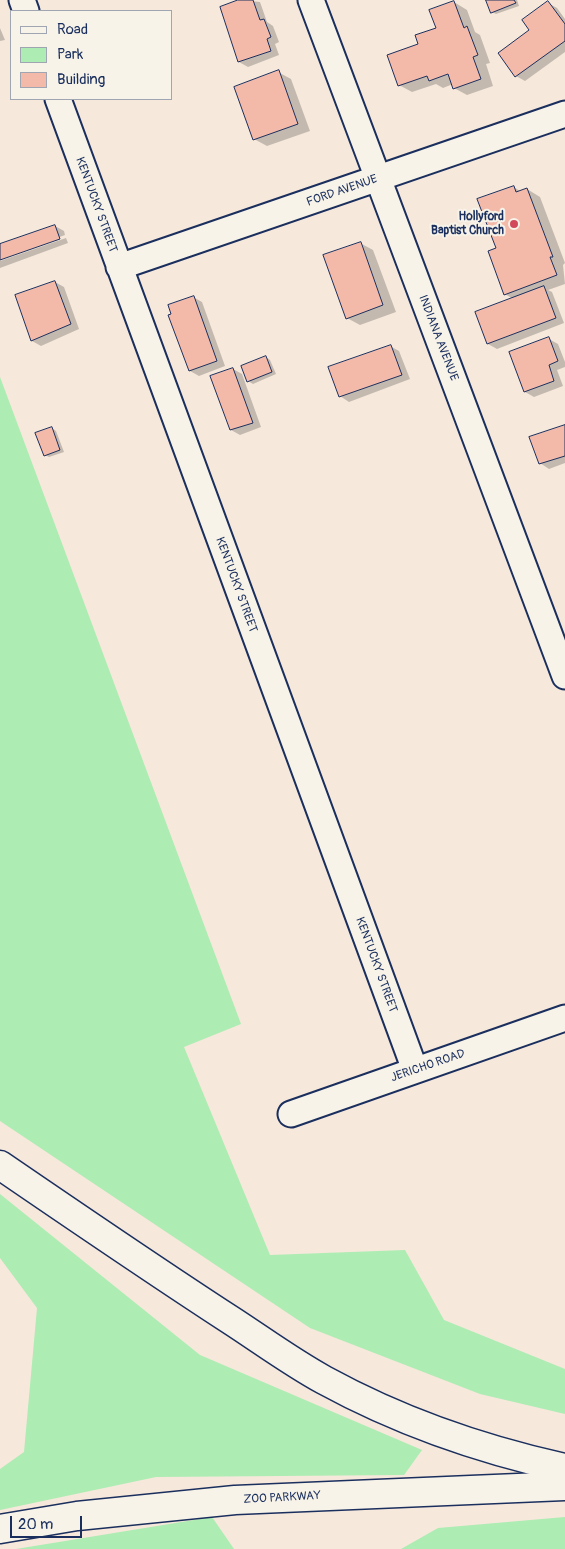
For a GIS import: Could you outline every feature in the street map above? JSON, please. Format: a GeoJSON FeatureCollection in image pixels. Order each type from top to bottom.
{"type":"FeatureCollection","features":[{"type":"Feature","properties":{"kind":"main road"},"geometry":{"type":"LineString","coordinates":[[0,1165],[122,1250],[324,1380],[381,1408],[438,1430],[508,1455],[565,1468]]}},
{"type":"Feature","properties":{"kind":"main road","name":"ZOO PARKWAY"},"geometry":{"type":"LineString","coordinates":[[0,1529],[77,1516],[235,1500],[565,1486]]}},
{"type":"Feature","properties":{"kind":"street","name":"INDIANA AVENUE"},"geometry":{"type":"LineString","coordinates":[[311,0],[565,676]]}},
{"type":"Feature","properties":{"kind":"street","name":"KENTUCKY STREET"},"geometry":{"type":"LineString","coordinates":[[58,100],[415,1070]]}},
{"type":"Feature","properties":{"kind":"street","name":"FORD AVENUE"},"geometry":{"type":"LineString","coordinates":[[119,267],[565,114]]}},
{"type":"Feature","properties":{"kind":"street","name":"JERICHO ROAD"},"geometry":{"type":"LineString","coordinates":[[291,1114],[565,1018]]}},
{"type":"Feature","properties":{"kind":"green space"},"geometry":{"type":"Polygon","coordinates":[[[0,377],[241,1024],[184,1047],[270,1255],[405,1250],[444,1320],[565,1369],[565,1414],[480,1394],[310,1328],[0,1121],[0,377]]]}},
{"type":"Feature","properties":{"kind":"green space"},"geometry":{"type":"Polygon","coordinates":[[[0,1194],[200,1355],[422,1450],[404,1475],[156,1477],[0,1510],[0,1469],[24,1452],[37,1308],[0,1258],[0,1194]]]}},
{"type":"Feature","properties":{"kind":"green space"},"geometry":{"type":"Polygon","coordinates":[[[212,1517],[234,1549],[16,1549],[212,1517]]]}},
{"type":"Feature","properties":{"kind":"green space"},"geometry":{"type":"Polygon","coordinates":[[[565,1517],[565,1549],[401,1549],[438,1528],[565,1517]]]}},
{"type":"Feature","properties":{"kind":"building"},"geometry":{"type":"Polygon","coordinates":[[[238,0],[253,0],[260,20],[264,19],[271,37],[267,39],[271,51],[238,62],[220,7],[238,0]]]}},
{"type":"Feature","properties":{"kind":"building"},"geometry":{"type":"Polygon","coordinates":[[[486,0],[514,0],[516,3],[491,13],[486,0]]]}},
{"type":"Feature","properties":{"kind":"building"},"geometry":{"type":"Polygon","coordinates":[[[454,1],[464,28],[467,26],[478,55],[473,57],[481,79],[453,89],[448,74],[429,81],[427,76],[398,86],[387,55],[418,44],[415,35],[436,28],[429,10],[454,1]]]}},
{"type":"Feature","properties":{"kind":"building"},"geometry":{"type":"Polygon","coordinates":[[[548,1],[565,24],[565,41],[515,77],[498,53],[529,30],[522,20],[548,1]]]}},
{"type":"Feature","properties":{"kind":"building"},"geometry":{"type":"Polygon","coordinates":[[[279,70],[298,124],[253,140],[234,87],[279,70]]]}},
{"type":"Feature","properties":{"kind":"building","name":"Hollyford Baptist Church"},"geometry":{"type":"Polygon","coordinates":[[[514,186],[516,192],[527,188],[553,257],[550,257],[557,275],[504,295],[488,251],[496,248],[477,199],[514,186]]]}},
{"type":"Feature","properties":{"kind":"building"},"geometry":{"type":"Polygon","coordinates":[[[55,225],[60,239],[0,260],[0,244],[55,225]]]}},
{"type":"Feature","properties":{"kind":"building"},"geometry":{"type":"Polygon","coordinates":[[[361,242],[383,305],[346,319],[323,255],[361,242]]]}},
{"type":"Feature","properties":{"kind":"building"},"geometry":{"type":"Polygon","coordinates":[[[55,281],[71,324],[31,341],[15,295],[55,281]]]}},
{"type":"Feature","properties":{"kind":"building"},"geometry":{"type":"Polygon","coordinates":[[[544,286],[556,318],[487,344],[475,312],[544,286]]]}},
{"type":"Feature","properties":{"kind":"building"},"geometry":{"type":"Polygon","coordinates":[[[194,296],[217,361],[189,371],[168,315],[171,314],[168,305],[194,296]]]}},
{"type":"Feature","properties":{"kind":"building"},"geometry":{"type":"Polygon","coordinates":[[[549,337],[558,361],[549,365],[554,381],[524,392],[509,352],[549,337]]]}},
{"type":"Feature","properties":{"kind":"building"},"geometry":{"type":"Polygon","coordinates":[[[391,345],[402,375],[339,397],[328,367],[391,345]]]}},
{"type":"Feature","properties":{"kind":"building"},"geometry":{"type":"Polygon","coordinates":[[[266,356],[272,372],[247,382],[241,366],[266,356]]]}},
{"type":"Feature","properties":{"kind":"building"},"geometry":{"type":"Polygon","coordinates":[[[233,368],[253,423],[230,430],[210,376],[233,368]]]}},
{"type":"Feature","properties":{"kind":"building"},"geometry":{"type":"Polygon","coordinates":[[[565,425],[565,456],[539,464],[529,437],[565,425]]]}},
{"type":"Feature","properties":{"kind":"building"},"geometry":{"type":"Polygon","coordinates":[[[52,427],[60,450],[44,456],[35,433],[52,427]]]}},
{"type":"Feature","properties":{"kind":"place","name":"Hollyford Baptist Church"},"geometry":{"type":"Point","coordinates":[514,224]}}]}
